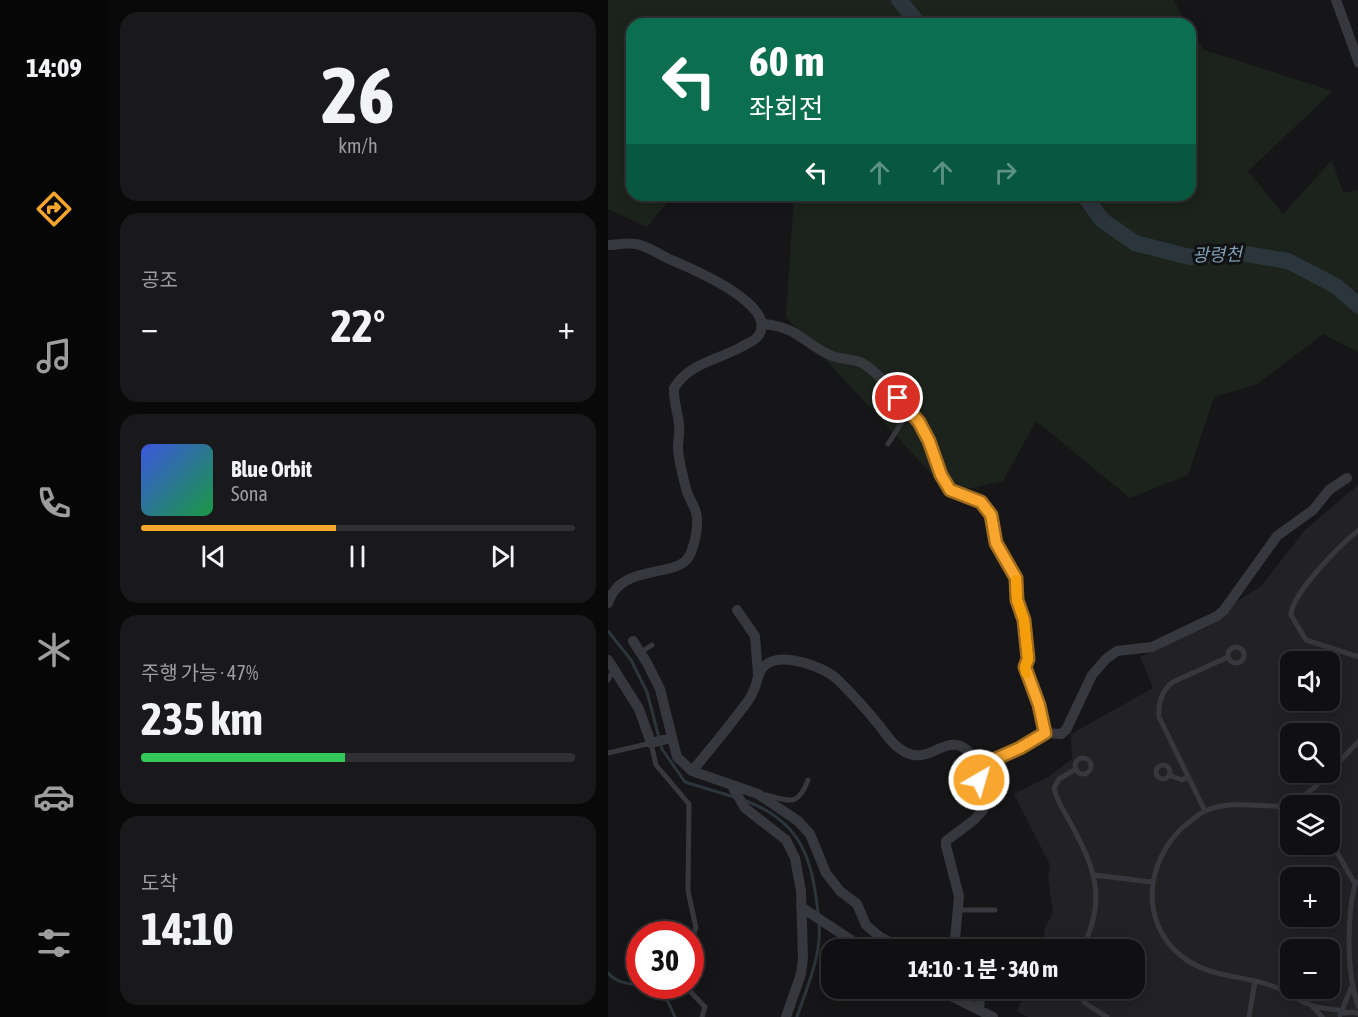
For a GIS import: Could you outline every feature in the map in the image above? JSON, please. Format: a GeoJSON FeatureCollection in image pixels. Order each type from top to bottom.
{"type":"FeatureCollection","features":[{"type":"Feature","properties":{"kind":"street"},"geometry":{"type":"LineString","coordinates":[[1336,0],[1358,63]]}},
{"type":"Feature","properties":{"kind":"street"},"geometry":{"type":"LineString","coordinates":[[608,245],[636,244],[708,277],[752,305],[762,328],[755,340],[724,356],[701,363],[682,378],[674,388],[679,424],[678,453],[687,492],[697,519],[692,550],[688,559],[675,567],[646,572],[625,582],[612,593],[608,603]]}},
{"type":"Feature","properties":{"kind":"street"},"geometry":{"type":"LineString","coordinates":[[764,324],[798,333],[831,356],[864,364],[911,412],[925,432],[941,475],[950,490],[981,502],[991,515],[996,543],[1016,578],[1017,600],[1024,620],[1028,659],[1025,667],[1039,705],[1045,733]]}},
{"type":"Feature","properties":{"kind":"street"},"geometry":{"type":"LineString","coordinates":[[955,939],[959,910],[957,885],[946,841],[974,820],[983,810],[985,802],[979,780],[981,768],[988,761],[1020,748],[1045,733],[1061,734],[1066,730],[1092,675],[1106,659],[1117,651],[1152,646],[1217,616],[1224,610],[1277,536],[1313,510],[1329,490],[1347,478]]}},
{"type":"Feature","properties":{"kind":"street"},"geometry":{"type":"LineString","coordinates":[[692,771],[716,744],[753,693],[758,674],[755,636],[737,610]]}},
{"type":"Feature","properties":{"kind":"street"},"geometry":{"type":"LineString","coordinates":[[633,641],[660,689],[677,757],[692,771],[758,794],[805,827],[814,841],[826,873],[840,891],[857,904],[869,928],[884,939]]}},
{"type":"Feature","properties":{"kind":"street"},"geometry":{"type":"LineString","coordinates":[[758,674],[774,659],[795,661],[825,671],[838,679],[902,751],[918,756],[952,745],[967,751],[981,768]]}},
{"type":"Feature","properties":{"kind":"street"},"geometry":{"type":"LineString","coordinates":[[611,665],[639,709],[651,743],[671,738]]}},
{"type":"Feature","properties":{"kind":"street"},"geometry":{"type":"LineString","coordinates":[[732,786],[745,808],[777,832],[791,849],[798,872],[804,908],[803,958],[801,974],[786,1017]]}},
{"type":"Feature","properties":{"kind":"street"},"geometry":{"type":"LineString","coordinates":[[804,908],[850,939]]}},
{"type":"Feature","properties":{"kind":"street"},"geometry":{"type":"LineString","coordinates":[[957,999],[993,1017]]}},
{"type":"Feature","properties":{"kind":"street"},"geometry":{"type":"LineString","coordinates":[[979,1010],[980,999]]}},
{"type":"Feature","properties":{"kind":"lane"},"geometry":{"type":"LineString","coordinates":[[888,444],[911,412]]}},
{"type":"Feature","properties":{"kind":"lane"},"geometry":{"type":"LineString","coordinates":[[1358,530],[1320,567],[1291,610],[1293,620],[1306,640],[1358,657]]}},
{"type":"Feature","properties":{"kind":"lane"},"geometry":{"type":"LineString","coordinates":[[641,652],[652,645]]}},
{"type":"Feature","properties":{"kind":"lane"},"geometry":{"type":"LineString","coordinates":[[1205,811],[1159,717],[1158,706],[1166,687],[1173,681],[1228,657]]}},
{"type":"Feature","properties":{"kind":"lane"},"geometry":{"type":"LineString","coordinates":[[608,680],[611,665]]}},
{"type":"Feature","properties":{"kind":"lane"},"geometry":{"type":"LineString","coordinates":[[1306,795],[1315,788],[1358,741]]}},
{"type":"Feature","properties":{"kind":"lane"},"geometry":{"type":"LineString","coordinates":[[608,753],[651,743],[656,765],[689,804],[688,891],[694,921]]}},
{"type":"Feature","properties":{"kind":"lane"},"geometry":{"type":"LineString","coordinates":[[1076,769],[1059,779],[1054,788],[1086,853],[1094,875],[1094,915],[1086,939]]}},
{"type":"Feature","properties":{"kind":"lane"},"geometry":{"type":"LineString","coordinates":[[1169,775],[1182,780],[1188,777]]}},
{"type":"Feature","properties":{"kind":"lane"},"geometry":{"type":"LineString","coordinates":[[758,794],[785,800],[795,799],[803,793],[808,780]]}},
{"type":"Feature","properties":{"kind":"lane"},"geometry":{"type":"LineString","coordinates":[[1280,806],[1233,804],[1205,811],[1175,835],[1163,850],[1152,882],[1155,915],[1180,956],[1212,972],[1272,985],[1312,1006],[1328,1010],[1344,1012],[1358,1007]]}},
{"type":"Feature","properties":{"kind":"lane"},"geometry":{"type":"LineString","coordinates":[[1340,855],[1357,882],[1350,909],[1351,986],[1344,1012]]}},
{"type":"Feature","properties":{"kind":"lane"},"geometry":{"type":"LineString","coordinates":[[1094,875],[1152,882]]}},
{"type":"Feature","properties":{"kind":"lane"},"geometry":{"type":"LineString","coordinates":[[959,910],[995,910]]}},
{"type":"Feature","properties":{"kind":"lane"},"geometry":{"type":"LineString","coordinates":[[1249,1017],[1256,981]]}},
{"type":"Feature","properties":{"kind":"lane"},"geometry":{"type":"LineString","coordinates":[[1351,986],[1358,1007]]}},
{"type":"Feature","properties":{"kind":"lane"},"geometry":{"type":"LineString","coordinates":[[698,999],[705,1006],[702,1017]]}},
{"type":"Feature","properties":{"kind":"lane"},"geometry":{"type":"LineString","coordinates":[[1082,999],[1085,1004],[1108,1017]]}},
{"type":"Feature","properties":{"kind":"lane"},"geometry":{"type":"LineString","coordinates":[[1312,1006],[1322,1017]]}},
{"type":"Feature","properties":{"kind":"lane"},"geometry":{"type":"LineString","coordinates":[[1344,1012],[1358,1007]]}},
{"type":"Feature","properties":{"kind":"shaded area"},"geometry":{"type":"Polygon","coordinates":[[[608,0],[1173,0],[1184,18],[626,18],[626,201],[668,201],[647,227],[608,209],[608,0]]]}},
{"type":"Feature","properties":{"kind":"shaded area"},"geometry":{"type":"Polygon","coordinates":[[[1196,37],[1204,50],[1333,91],[1248,171],[1283,214],[1332,160],[1343,193],[1358,190],[1358,352],[1323,334],[1257,384],[1214,397],[1188,475],[1130,498],[1036,421],[1003,481],[949,493],[786,317],[794,201],[1196,201],[1196,37]]]}},
{"type":"Feature","properties":{"kind":"shaded area"},"geometry":{"type":"Polygon","coordinates":[[[1358,485],[1358,1017],[1028,1017],[1017,1011],[1022,999],[1145,999],[1145,939],[1044,939],[1044,930],[1053,913],[1048,878],[1050,865],[1014,794],[1048,777],[1072,759],[1071,734],[1153,688],[1140,657],[1222,618],[1233,604],[1261,586],[1305,530],[1358,485]]]}},
{"type":"Feature","properties":{"kind":"waterway","name":"광령천"},"geometry":{"type":"LineString","coordinates":[[899,0],[914,18]]}},
{"type":"Feature","properties":{"kind":"waterway","name":"광령천"},"geometry":{"type":"LineString","coordinates":[[1088,201],[1102,220],[1135,243],[1190,257],[1240,253],[1288,261],[1336,286],[1359,306]]}},
{"type":"Feature","properties":{"kind":"waterway"},"geometry":{"type":"LineString","coordinates":[[608,631],[631,660],[647,692],[662,749],[685,782],[734,797]]}},
{"type":"Feature","properties":{"kind":"waterway"},"geometry":{"type":"LineString","coordinates":[[746,801],[765,810],[792,831],[807,859],[818,913]]}},
{"type":"Feature","properties":{"kind":"waterway"},"geometry":{"type":"LineString","coordinates":[[797,1017],[816,959],[819,923]]}},
{"type":"Feature","properties":{"kind":"waterway"},"geometry":{"type":"LineString","coordinates":[[608,973],[621,982],[658,991],[664,996],[675,1017]]}},
{"type":"Feature","properties":{"kind":"slow traffic"},"geometry":{"type":"LineString","coordinates":[[1016,580],[1017,600],[1024,620],[1028,659],[1025,667],[1026,673]]}},
{"type":"Feature","properties":{"kind":"route"},"geometry":{"type":"LineString","coordinates":[[898,398],[925,432],[945,484],[950,490],[974,498],[987,508],[993,521],[996,543],[1016,578],[1017,600],[1024,620],[1028,659],[1025,667],[1026,674],[1033,686],[1045,733],[1020,748],[988,761],[981,768],[979,780]]}}]}
